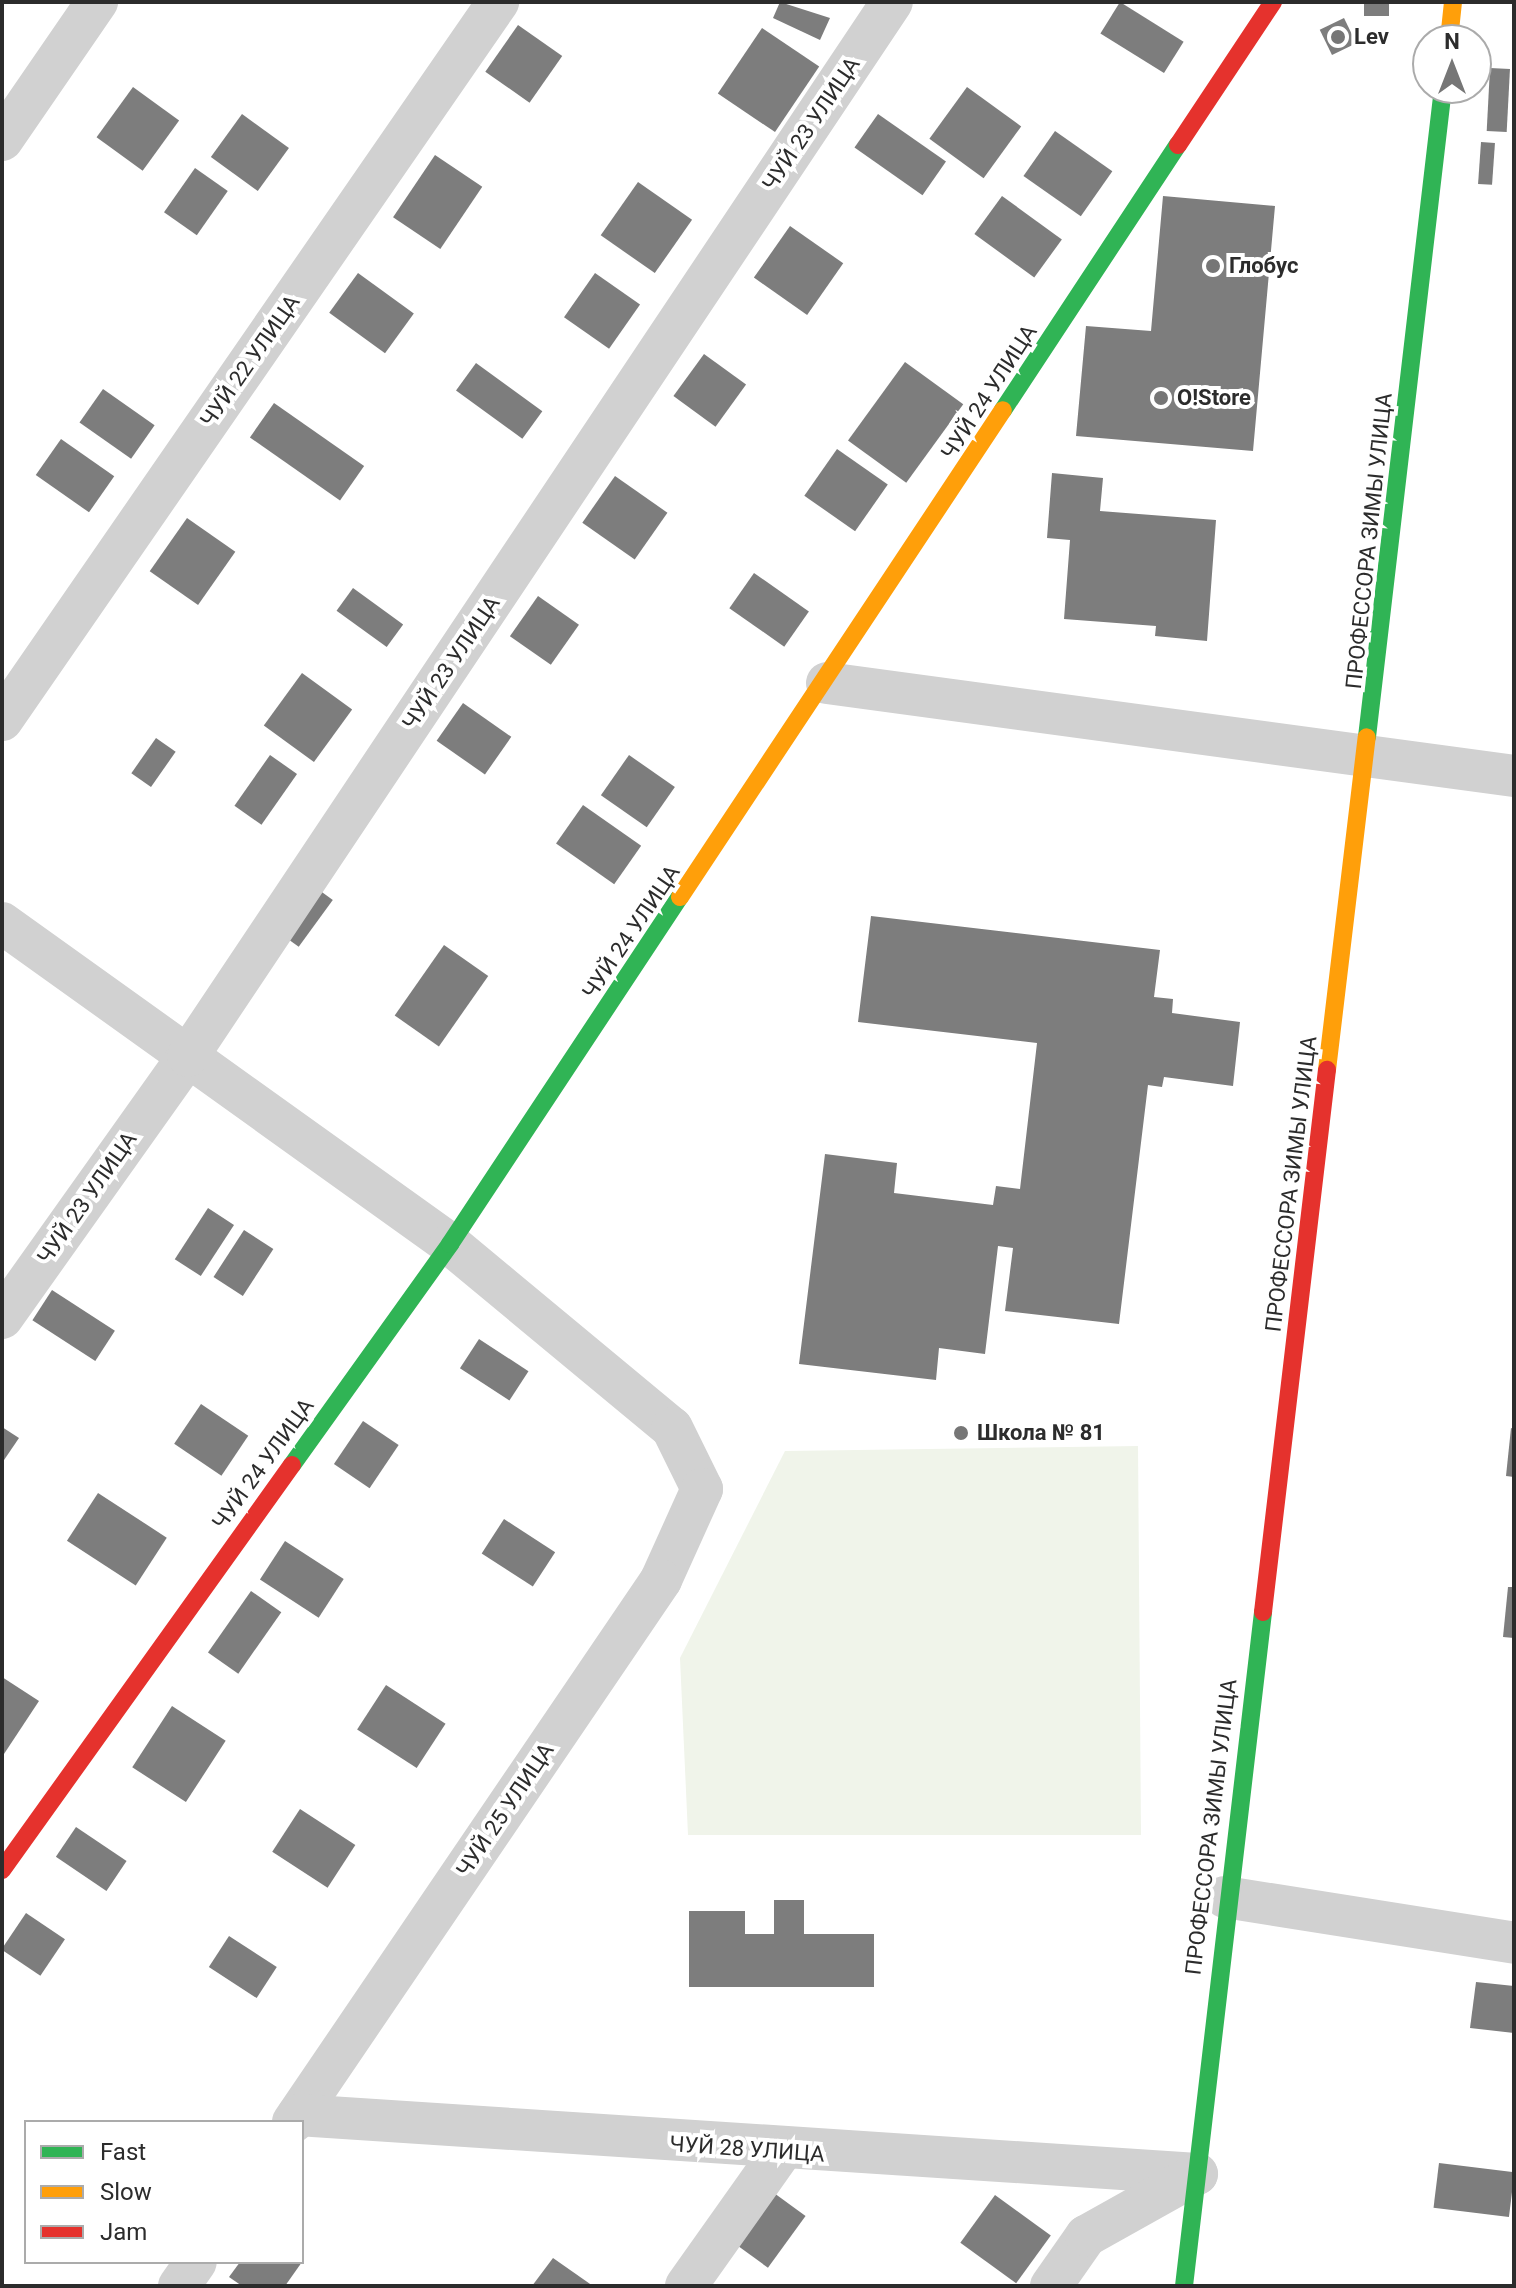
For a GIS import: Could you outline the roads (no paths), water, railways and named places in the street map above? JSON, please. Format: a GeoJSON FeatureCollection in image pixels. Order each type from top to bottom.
{"type":"FeatureCollection","features":[{"type":"Feature","properties":{"kind":"street"},"geometry":{"type":"LineString","coordinates":[[2,140],[97,2]]}},
{"type":"Feature","properties":{"kind":"street","name":"ЧУЙ 22 УЛИЦА"},"geometry":{"type":"LineString","coordinates":[[2,720],[498,2]]}},
{"type":"Feature","properties":{"kind":"street","name":"ЧУЙ 23 УЛИЦА"},"geometry":{"type":"LineString","coordinates":[[2,1318],[188,1056],[892,2]]}},
{"type":"Feature","properties":{"kind":"street","name":"ЧУЙ 24 УЛИЦА"},"geometry":{"type":"LineString","coordinates":[[2,1870],[450,1244],[827,683],[1273,2]]}},
{"type":"Feature","properties":{"kind":"street"},"geometry":{"type":"LineString","coordinates":[[1451,24],[1453,2]]}},
{"type":"Feature","properties":{"kind":"street","name":"ПРОФЕССОРА ЗИМЫ УЛИЦА"},"geometry":{"type":"LineString","coordinates":[[1184,2286],[1225,1897],[1369,758],[1441,104]]}},
{"type":"Feature","properties":{"kind":"street"},"geometry":{"type":"LineString","coordinates":[[827,683],[1514,776]]}},
{"type":"Feature","properties":{"kind":"street"},"geometry":{"type":"LineString","coordinates":[[2,923],[450,1244]]}},
{"type":"Feature","properties":{"kind":"street","name":"ЧУЙ 25 УЛИЦА"},"geometry":{"type":"LineString","coordinates":[[296,2118],[661,1580],[702,1489],[672,1428],[450,1244]]}},
{"type":"Feature","properties":{"kind":"street"},"geometry":{"type":"LineString","coordinates":[[1225,1897],[1514,1943]]}},
{"type":"Feature","properties":{"kind":"street","name":"ЧУЙ 28 УЛИЦА"},"geometry":{"type":"LineString","coordinates":[[296,2118],[781,2152],[1197,2174]]}},
{"type":"Feature","properties":{"kind":"street"},"geometry":{"type":"LineString","coordinates":[[686,2286],[781,2152]]}},
{"type":"Feature","properties":{"kind":"street"},"geometry":{"type":"LineString","coordinates":[[1051,2286],[1086,2236],[1197,2174]]}},
{"type":"Feature","properties":{"kind":"street"},"geometry":{"type":"LineString","coordinates":[[179,2286],[195,2264]]}},
{"type":"Feature","properties":{"kind":"place","name":"Lev"},"geometry":{"type":"Point","coordinates":[1338,37]}},
{"type":"Feature","properties":{"kind":"place","name":"Глобус"},"geometry":{"type":"Point","coordinates":[1213,266]}},
{"type":"Feature","properties":{"kind":"place","name":"O!Store"},"geometry":{"type":"Point","coordinates":[1161,398]}},
{"type":"Feature","properties":{"kind":"place","name":"Школа № 81"},"geometry":{"type":"Point","coordinates":[961,1433]}}]}
